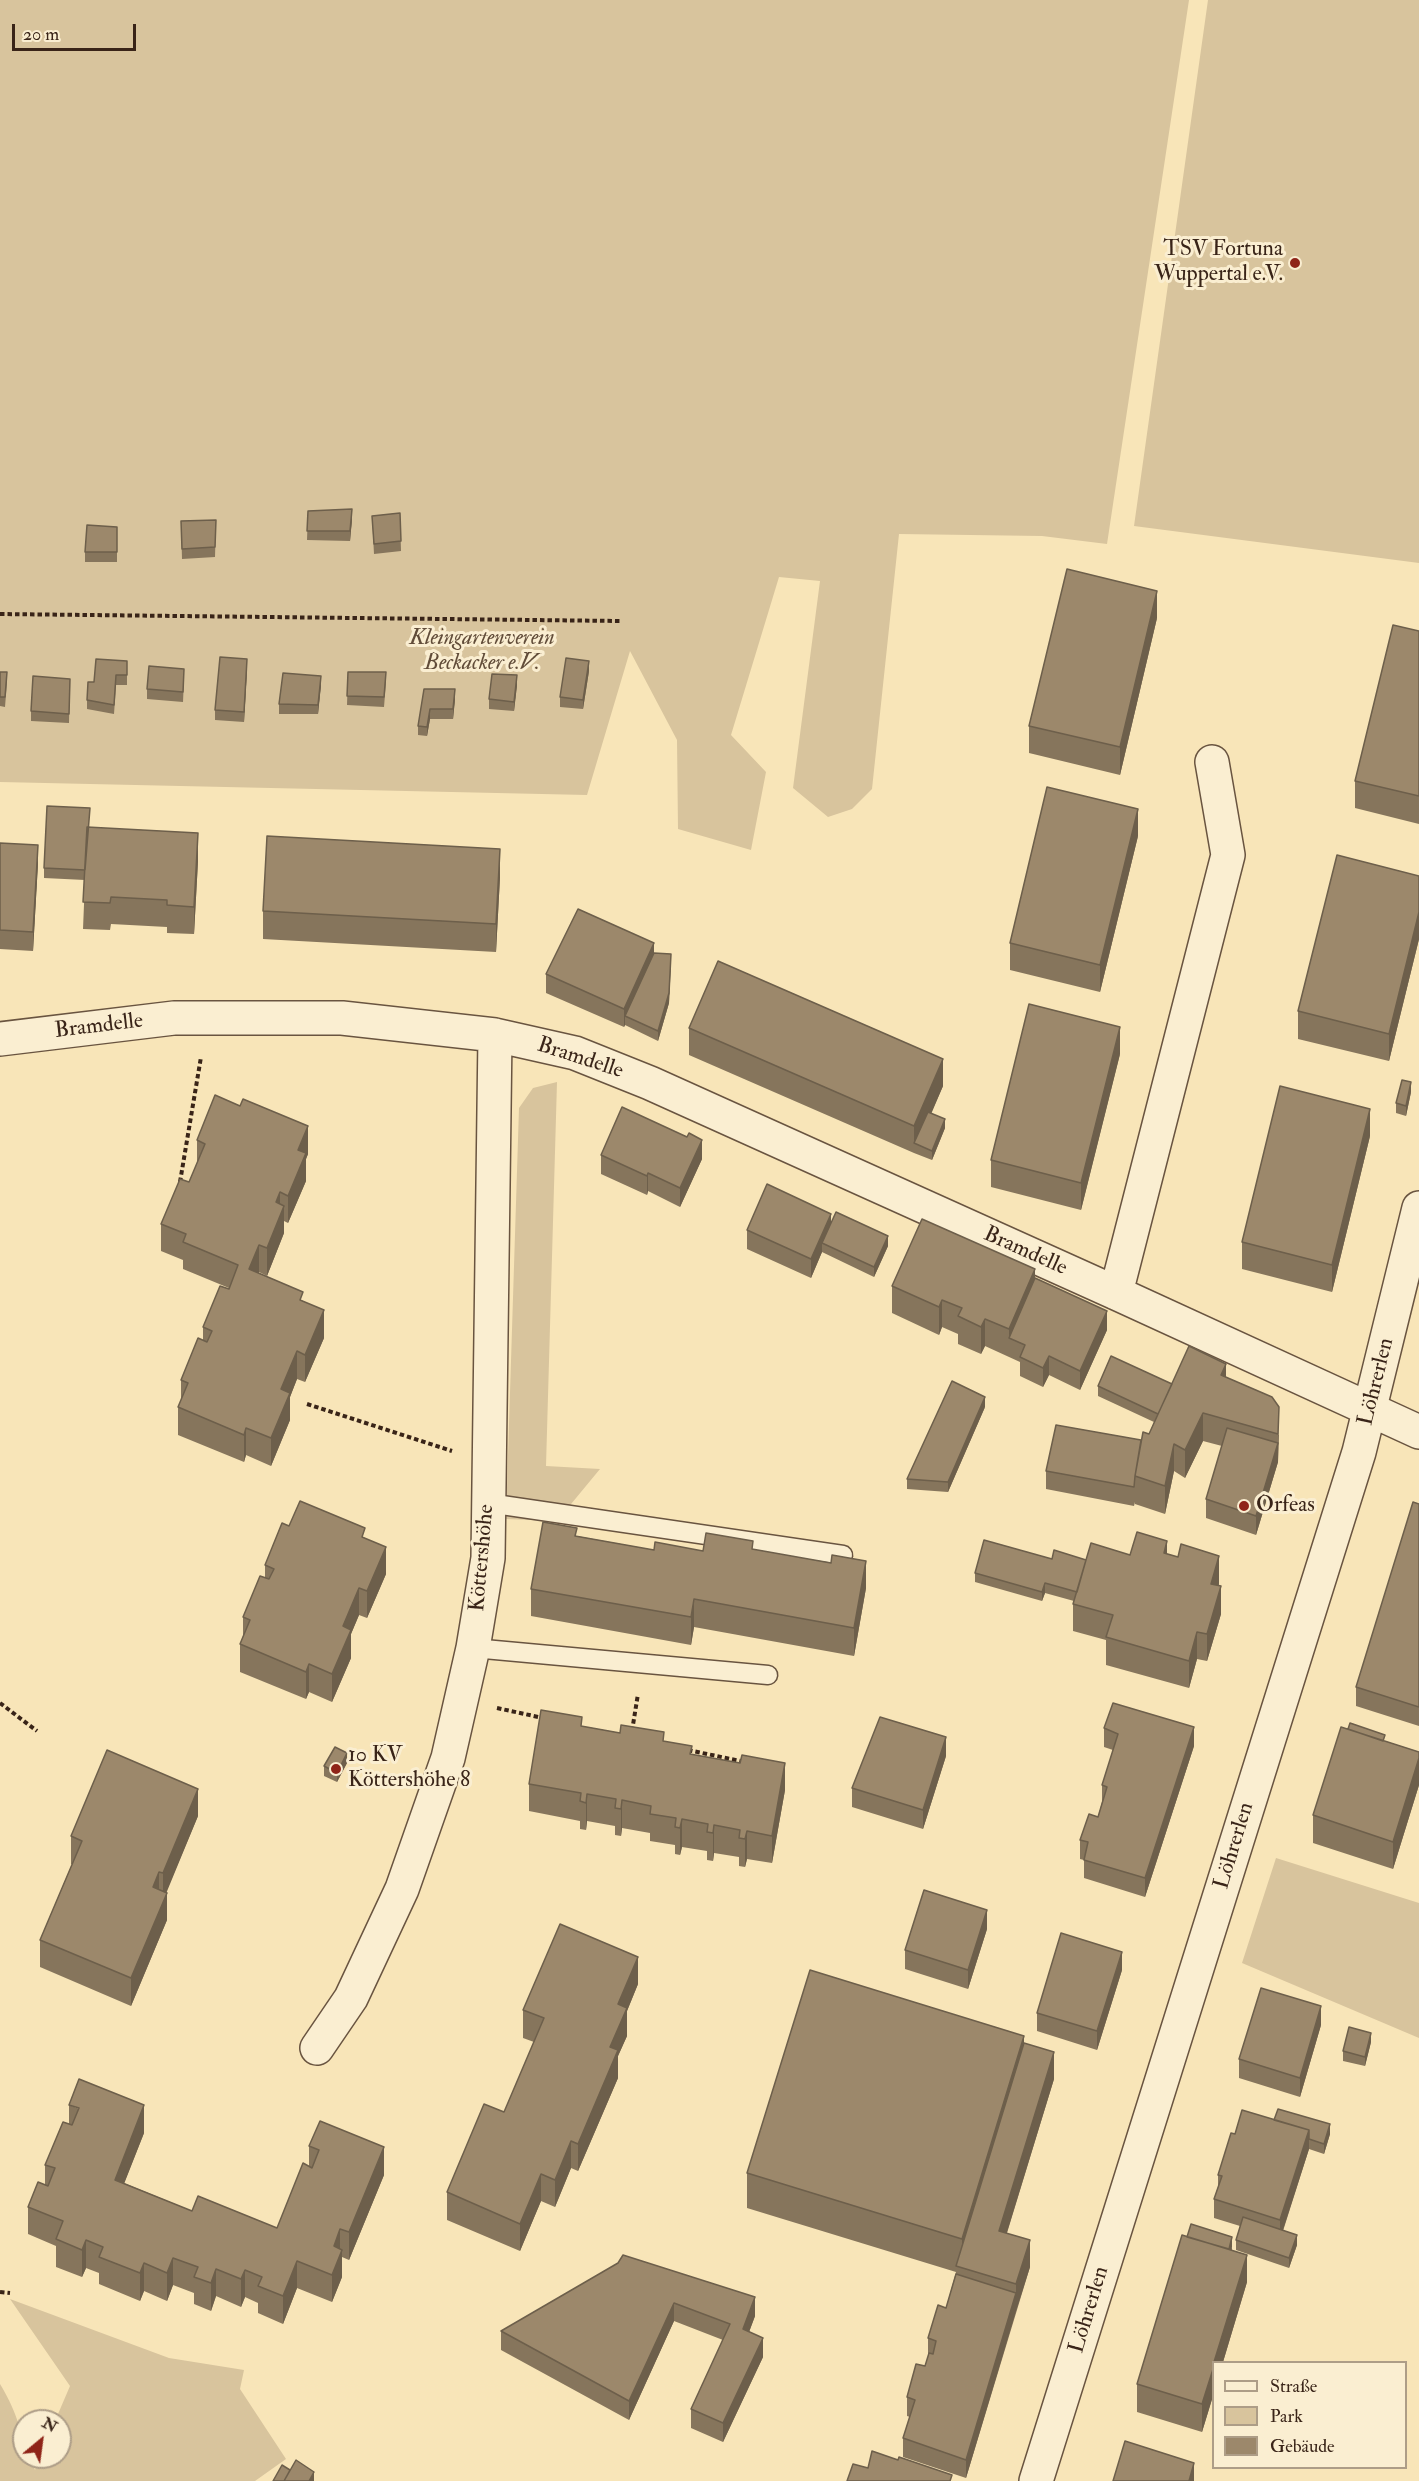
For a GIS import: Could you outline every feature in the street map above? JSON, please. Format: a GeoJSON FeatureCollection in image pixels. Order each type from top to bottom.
{"type":"FeatureCollection","features":[{"type":"Feature","properties":{"kind":"street"},"geometry":{"type":"LineString","coordinates":[[1116,1293],[1228,855],[1212,762]]}},
{"type":"Feature","properties":{"kind":"street","name":"Bramdelle"},"geometry":{"type":"LineString","coordinates":[[0,1040],[174,1018],[342,1018],[495,1035],[575,1053],[651,1083],[1419,1432]]}},
{"type":"Feature","properties":{"kind":"street","name":"Köttershöhe"},"geometry":{"type":"LineString","coordinates":[[317,2048],[351,1998],[402,1889],[448,1758],[473,1648],[488,1558],[495,1035]]}},
{"type":"Feature","properties":{"kind":"street","name":"Löhrerlen"},"geometry":{"type":"LineString","coordinates":[[1036,2481],[1370,1410],[1419,1208]]}},
{"type":"Feature","properties":{"kind":"lane"},"geometry":{"type":"LineString","coordinates":[[488,1503],[843,1555]]}},
{"type":"Feature","properties":{"kind":"lane"},"geometry":{"type":"LineString","coordinates":[[473,1648],[768,1675]]}},
{"type":"Feature","properties":{"kind":"path"},"geometry":{"type":"LineString","coordinates":[[0,615],[622,621]]}},
{"type":"Feature","properties":{"kind":"path"},"geometry":{"type":"LineString","coordinates":[[179,1186],[207,1017]]}},
{"type":"Feature","properties":{"kind":"path"},"geometry":{"type":"LineString","coordinates":[[307,1404],[489,1464]]}},
{"type":"Feature","properties":{"kind":"path"},"geometry":{"type":"LineString","coordinates":[[632,1737],[642,1664]]}},
{"type":"Feature","properties":{"kind":"path"},"geometry":{"type":"LineString","coordinates":[[461,1700],[552,1720]]}},
{"type":"Feature","properties":{"kind":"path"},"geometry":{"type":"LineString","coordinates":[[0,1702],[37,1731]]}},
{"type":"Feature","properties":{"kind":"path"},"geometry":{"type":"LineString","coordinates":[[676,1747],[755,1765]]}},
{"type":"Feature","properties":{"kind":"path"},"geometry":{"type":"LineString","coordinates":[[0,2292],[10,2293]]}},
{"type":"Feature","properties":{"kind":"green space","name":"Kleingartenverein Beckacker e.V."},"geometry":{"type":"Polygon","coordinates":[[[0,0],[1189,0],[1107,544],[1042,536],[899,534],[872,789],[852,809],[828,817],[793,788],[820,581],[779,577],[731,735],[766,772],[751,850],[678,829],[677,740],[630,651],[587,795],[0,782],[0,0]]]}},
{"type":"Feature","properties":{"kind":"green space","name":"TSV Fortuna Wuppertal e.V."},"geometry":{"type":"Polygon","coordinates":[[[1208,0],[1419,0],[1419,563],[1134,526],[1208,0]]]}},
{"type":"Feature","properties":{"kind":"green space"},"geometry":{"type":"Polygon","coordinates":[[[557,1082],[546,1466],[600,1469],[557,1521],[506,1519],[519,1108],[533,1088],[557,1082]]]}},
{"type":"Feature","properties":{"kind":"green space"},"geometry":{"type":"Polygon","coordinates":[[[1276,1858],[1419,1903],[1419,2038],[1242,1963],[1276,1858]]]}},
{"type":"Feature","properties":{"kind":"green space"},"geometry":{"type":"Polygon","coordinates":[[[10,2299],[169,2358],[244,2370],[240,2389],[286,2459],[255,2481],[0,2481],[0,2384],[13,2409],[12,2469],[35,2470],[72,2469],[72,2409],[60,2409],[70,2386],[10,2299]]]}},
{"type":"Feature","properties":{"kind":"building"},"geometry":{"type":"Polygon","coordinates":[[[352,509],[350,531],[307,531],[308,511],[352,509]]]}},
{"type":"Feature","properties":{"kind":"building"},"geometry":{"type":"Polygon","coordinates":[[[400,513],[401,541],[374,544],[372,516],[400,513]]]}},
{"type":"Feature","properties":{"kind":"building"},"geometry":{"type":"Polygon","coordinates":[[[216,520],[215,547],[182,549],[181,521],[216,520]]]}},
{"type":"Feature","properties":{"kind":"building"},"geometry":{"type":"Polygon","coordinates":[[[87,525],[117,527],[117,552],[85,552],[87,525]]]}},
{"type":"Feature","properties":{"kind":"building"},"geometry":{"type":"Polygon","coordinates":[[[1067,569],[1157,591],[1120,747],[1029,726],[1067,569]]]}},
{"type":"Feature","properties":{"kind":"building"},"geometry":{"type":"Polygon","coordinates":[[[1393,625],[1419,631],[1419,796],[1355,781],[1393,625]]]}},
{"type":"Feature","properties":{"kind":"building"},"geometry":{"type":"Polygon","coordinates":[[[220,657],[247,659],[244,712],[215,710],[220,657]]]}},
{"type":"Feature","properties":{"kind":"building"},"geometry":{"type":"Polygon","coordinates":[[[566,658],[589,661],[583,700],[560,697],[566,658]]]}},
{"type":"Feature","properties":{"kind":"building"},"geometry":{"type":"Polygon","coordinates":[[[96,659],[127,661],[127,675],[116,675],[114,705],[87,700],[88,682],[94,682],[96,659]]]}},
{"type":"Feature","properties":{"kind":"building"},"geometry":{"type":"Polygon","coordinates":[[[149,666],[184,669],[183,692],[147,689],[149,666]]]}},
{"type":"Feature","properties":{"kind":"building"},"geometry":{"type":"Polygon","coordinates":[[[0,672],[7,672],[5,697],[0,697],[0,672]]]}},
{"type":"Feature","properties":{"kind":"building"},"geometry":{"type":"Polygon","coordinates":[[[348,672],[386,672],[384,697],[347,696],[348,672]]]}},
{"type":"Feature","properties":{"kind":"building"},"geometry":{"type":"Polygon","coordinates":[[[283,673],[321,676],[318,705],[279,704],[283,673]]]}},
{"type":"Feature","properties":{"kind":"building"},"geometry":{"type":"Polygon","coordinates":[[[492,674],[517,675],[514,702],[489,699],[492,674]]]}},
{"type":"Feature","properties":{"kind":"building"},"geometry":{"type":"Polygon","coordinates":[[[33,676],[70,679],[69,714],[31,711],[33,676]]]}},
{"type":"Feature","properties":{"kind":"building"},"geometry":{"type":"Polygon","coordinates":[[[424,689],[455,689],[453,709],[430,709],[427,727],[418,726],[424,689]]]}},
{"type":"Feature","properties":{"kind":"building"},"geometry":{"type":"Polygon","coordinates":[[[1047,787],[1138,809],[1100,965],[1010,943],[1047,787]]]}},
{"type":"Feature","properties":{"kind":"building"},"geometry":{"type":"Polygon","coordinates":[[[47,806],[90,808],[85,870],[44,868],[47,806]]]}},
{"type":"Feature","properties":{"kind":"building"},"geometry":{"type":"Polygon","coordinates":[[[87,827],[198,833],[194,907],[167,905],[167,900],[111,897],[110,903],[83,902],[87,827]]]}},
{"type":"Feature","properties":{"kind":"building"},"geometry":{"type":"Polygon","coordinates":[[[267,836],[500,849],[496,924],[263,911],[267,836]]]}},
{"type":"Feature","properties":{"kind":"building"},"geometry":{"type":"Polygon","coordinates":[[[0,843],[38,845],[33,932],[0,930],[0,843]]]}},
{"type":"Feature","properties":{"kind":"building"},"geometry":{"type":"Polygon","coordinates":[[[1337,855],[1419,876],[1419,912],[1389,1034],[1298,1011],[1337,855]]]}},
{"type":"Feature","properties":{"kind":"building"},"geometry":{"type":"Polygon","coordinates":[[[578,909],[654,943],[624,1009],[546,974],[578,909]]]}},
{"type":"Feature","properties":{"kind":"building"},"geometry":{"type":"Polygon","coordinates":[[[654,953],[671,954],[669,993],[658,1031],[625,1016],[654,953]]]}},
{"type":"Feature","properties":{"kind":"building"},"geometry":{"type":"Polygon","coordinates":[[[718,961],[943,1059],[914,1126],[689,1028],[718,961]]]}},
{"type":"Feature","properties":{"kind":"building"},"geometry":{"type":"Polygon","coordinates":[[[1029,1004],[1120,1027],[1081,1183],[991,1160],[1029,1004]]]}},
{"type":"Feature","properties":{"kind":"building"},"geometry":{"type":"Polygon","coordinates":[[[1402,1080],[1411,1082],[1406,1106],[1396,1103],[1402,1080]]]}},
{"type":"Feature","properties":{"kind":"building"},"geometry":{"type":"Polygon","coordinates":[[[1280,1086],[1370,1109],[1332,1265],[1242,1242],[1280,1086]]]}},
{"type":"Feature","properties":{"kind":"building"},"geometry":{"type":"Polygon","coordinates":[[[215,1095],[240,1106],[243,1099],[308,1126],[298,1150],[306,1153],[288,1196],[280,1192],[276,1202],[284,1206],[267,1248],[259,1245],[249,1269],[303,1292],[300,1300],[324,1310],[305,1355],[297,1351],[281,1389],[290,1393],[271,1438],[246,1428],[244,1435],[178,1407],[188,1383],[181,1380],[198,1338],[207,1342],[212,1331],[203,1327],[220,1286],[229,1289],[238,1265],[183,1242],[186,1234],[161,1224],[180,1179],[189,1182],[205,1144],[197,1140],[215,1095]]]}},
{"type":"Feature","properties":{"kind":"building"},"geometry":{"type":"Polygon","coordinates":[[[622,1107],[687,1137],[689,1133],[702,1140],[680,1188],[601,1155],[622,1107]]]}},
{"type":"Feature","properties":{"kind":"building"},"geometry":{"type":"Polygon","coordinates":[[[928,1112],[945,1119],[932,1151],[914,1143],[928,1112]]]}},
{"type":"Feature","properties":{"kind":"building"},"geometry":{"type":"Polygon","coordinates":[[[767,1184],[831,1214],[811,1259],[747,1230],[767,1184]]]}},
{"type":"Feature","properties":{"kind":"building"},"geometry":{"type":"Polygon","coordinates":[[[836,1212],[888,1236],[874,1267],[822,1243],[836,1212]]]}},
{"type":"Feature","properties":{"kind":"building"},"geometry":{"type":"Polygon","coordinates":[[[922,1219],[1035,1269],[1009,1329],[985,1319],[981,1327],[958,1316],[962,1308],[942,1300],[939,1307],[892,1286],[922,1219]]]}},
{"type":"Feature","properties":{"kind":"building"},"geometry":{"type":"Polygon","coordinates":[[[1035,1278],[1107,1311],[1080,1371],[1049,1356],[1043,1368],[1020,1357],[1025,1345],[1009,1338],[1035,1278]]]}},
{"type":"Feature","properties":{"kind":"building"},"geometry":{"type":"Polygon","coordinates":[[[1189,1346],[1226,1364],[1221,1375],[1272,1397],[1279,1407],[1278,1434],[1203,1413],[1185,1450],[1174,1444],[1165,1486],[1135,1476],[1143,1432],[1149,1434],[1189,1346]]]}},
{"type":"Feature","properties":{"kind":"building"},"geometry":{"type":"Polygon","coordinates":[[[1111,1356],[1172,1384],[1158,1414],[1098,1386],[1111,1356]]]}},
{"type":"Feature","properties":{"kind":"building"},"geometry":{"type":"Polygon","coordinates":[[[952,1381],[985,1397],[948,1482],[907,1479],[952,1381]]]}},
{"type":"Feature","properties":{"kind":"building"},"geometry":{"type":"Polygon","coordinates":[[[1056,1425],[1141,1440],[1134,1487],[1046,1471],[1056,1425]]]}},
{"type":"Feature","properties":{"kind":"building"},"geometry":{"type":"Polygon","coordinates":[[[1227,1428],[1278,1443],[1256,1516],[1206,1499],[1227,1428]]]}},
{"type":"Feature","properties":{"kind":"building"},"geometry":{"type":"Polygon","coordinates":[[[300,1501],[365,1528],[362,1537],[386,1547],[367,1591],[359,1588],[343,1626],[351,1630],[332,1674],[309,1664],[306,1672],[240,1644],[250,1620],[243,1617],[260,1576],[269,1579],[274,1569],[265,1565],[282,1523],[289,1526],[300,1501]]]}},
{"type":"Feature","properties":{"kind":"building"},"geometry":{"type":"Polygon","coordinates":[[[1413,1502],[1419,1504],[1419,1707],[1356,1687],[1413,1502]]]}},
{"type":"Feature","properties":{"kind":"building"},"geometry":{"type":"Polygon","coordinates":[[[543,1522],[577,1528],[575,1536],[654,1550],[655,1542],[703,1551],[706,1533],[753,1541],[752,1549],[831,1563],[832,1555],[866,1561],[854,1628],[694,1599],[691,1617],[531,1589],[543,1522]]]}},
{"type":"Feature","properties":{"kind":"building"},"geometry":{"type":"Polygon","coordinates":[[[1137,1532],[1167,1541],[1164,1553],[1178,1557],[1181,1544],[1219,1556],[1211,1584],[1221,1586],[1207,1634],[1197,1632],[1189,1661],[1106,1637],[1113,1615],[1073,1604],[1091,1543],[1130,1555],[1137,1532]]]}},
{"type":"Feature","properties":{"kind":"building"},"geometry":{"type":"Polygon","coordinates":[[[984,1540],[1052,1559],[1054,1550],[1086,1560],[1077,1592],[1045,1583],[1042,1592],[975,1573],[984,1540]]]}},
{"type":"Feature","properties":{"kind":"building"},"geometry":{"type":"Polygon","coordinates":[[[1113,1703],[1194,1727],[1145,1878],[1084,1860],[1088,1842],[1080,1840],[1089,1814],[1098,1817],[1107,1787],[1102,1785],[1118,1734],[1104,1728],[1113,1703]]]}},
{"type":"Feature","properties":{"kind":"building"},"geometry":{"type":"Polygon","coordinates":[[[541,1710],[582,1717],[581,1726],[620,1733],[621,1725],[664,1732],[663,1741],[692,1746],[690,1754],[740,1763],[742,1755],[785,1763],[772,1836],[747,1831],[745,1839],[739,1838],[740,1830],[714,1825],[713,1833],[707,1832],[708,1824],[682,1819],[680,1828],[675,1827],[676,1818],[650,1814],[651,1806],[622,1800],[621,1809],[615,1808],[616,1799],[587,1794],[586,1803],[580,1801],[581,1793],[529,1784],[541,1710]]]}},
{"type":"Feature","properties":{"kind":"building"},"geometry":{"type":"Polygon","coordinates":[[[880,1717],[946,1737],[923,1810],[852,1788],[880,1717]]]}},
{"type":"Feature","properties":{"kind":"building"},"geometry":{"type":"Polygon","coordinates":[[[1350,1723],[1385,1735],[1383,1741],[1348,1729],[1350,1723]]]}},
{"type":"Feature","properties":{"kind":"building"},"geometry":{"type":"Polygon","coordinates":[[[1341,1727],[1419,1752],[1393,1842],[1313,1815],[1341,1727]]]}},
{"type":"Feature","properties":{"kind":"building"},"geometry":{"type":"Polygon","coordinates":[[[335,1747],[347,1753],[337,1773],[324,1766],[335,1747]]]}},
{"type":"Feature","properties":{"kind":"building"},"geometry":{"type":"Polygon","coordinates":[[[107,1750],[198,1789],[163,1873],[159,1872],[153,1887],[167,1893],[131,1978],[40,1940],[82,1841],[71,1836],[107,1750]]]}},
{"type":"Feature","properties":{"kind":"building"},"geometry":{"type":"Polygon","coordinates":[[[924,1890],[987,1910],[968,1970],[905,1950],[924,1890]]]}},
{"type":"Feature","properties":{"kind":"building"},"geometry":{"type":"Polygon","coordinates":[[[560,1924],[638,1957],[618,2004],[627,2008],[610,2047],[618,2050],[578,2144],[571,2141],[555,2180],[541,2174],[520,2224],[447,2192],[484,2104],[504,2112],[544,2018],[523,2010],[560,1924]]]}},
{"type":"Feature","properties":{"kind":"building"},"geometry":{"type":"Polygon","coordinates":[[[1061,1933],[1122,1952],[1097,2031],[1037,2013],[1061,1933]]]}},
{"type":"Feature","properties":{"kind":"building"},"geometry":{"type":"Polygon","coordinates":[[[810,1970],[1024,2036],[962,2239],[747,2173],[810,1970]]]}},
{"type":"Feature","properties":{"kind":"building"},"geometry":{"type":"Polygon","coordinates":[[[1261,1988],[1321,2006],[1300,2078],[1239,2059],[1261,1988]]]}},
{"type":"Feature","properties":{"kind":"building"},"geometry":{"type":"Polygon","coordinates":[[[1349,2027],[1371,2033],[1365,2057],[1343,2051],[1349,2027]]]}},
{"type":"Feature","properties":{"kind":"building"},"geometry":{"type":"Polygon","coordinates":[[[1024,2043],[1054,2052],[999,2231],[1030,2240],[1016,2284],[956,2266],[1024,2043]]]}},
{"type":"Feature","properties":{"kind":"building"},"geometry":{"type":"Polygon","coordinates":[[[79,2079],[144,2105],[115,2180],[192,2211],[198,2196],[277,2228],[303,2163],[312,2168],[319,2150],[309,2146],[320,2121],[384,2147],[349,2232],[340,2229],[334,2246],[342,2250],[332,2275],[297,2261],[283,2296],[258,2286],[262,2277],[245,2270],[241,2279],[216,2269],[211,2283],[194,2277],[198,2267],[173,2258],[167,2273],[144,2263],[140,2273],[99,2257],[103,2247],[86,2240],[82,2250],[56,2239],[63,2221],[28,2207],[38,2182],[48,2186],[55,2168],[45,2165],[63,2122],[72,2125],[79,2108],[69,2105],[79,2079]]]}},
{"type":"Feature","properties":{"kind":"building"},"geometry":{"type":"Polygon","coordinates":[[[1278,2109],[1330,2124],[1324,2144],[1309,2139],[1309,2130],[1274,2120],[1278,2109]]]}},
{"type":"Feature","properties":{"kind":"building"},"geometry":{"type":"Polygon","coordinates":[[[1242,2110],[1309,2130],[1280,2220],[1214,2199],[1222,2176],[1218,2175],[1231,2133],[1235,2134],[1242,2110]]]}},
{"type":"Feature","properties":{"kind":"building"},"geometry":{"type":"Polygon","coordinates":[[[1243,2217],[1297,2235],[1289,2258],[1236,2240],[1243,2217]]]}},
{"type":"Feature","properties":{"kind":"building"},"geometry":{"type":"Polygon","coordinates":[[[1191,2224],[1232,2237],[1229,2249],[1187,2237],[1191,2224]]]}},
{"type":"Feature","properties":{"kind":"building"},"geometry":{"type":"Polygon","coordinates":[[[1182,2235],[1247,2255],[1214,2361],[1212,2361],[1212,2372],[1202,2404],[1137,2384],[1182,2235]]]}},
{"type":"Feature","properties":{"kind":"building"},"geometry":{"type":"Polygon","coordinates":[[[623,2255],[755,2297],[743,2329],[763,2338],[723,2423],[691,2409],[730,2324],[674,2303],[629,2401],[501,2331],[618,2263],[623,2255]]]}},
{"type":"Feature","properties":{"kind":"building"},"geometry":{"type":"Polygon","coordinates":[[[956,2274],[1016,2293],[966,2460],[903,2438],[915,2400],[907,2397],[916,2364],[925,2366],[929,2353],[933,2354],[936,2341],[928,2338],[938,2305],[946,2308],[956,2274]]]}},
{"type":"Feature","properties":{"kind":"building"},"geometry":{"type":"Polygon","coordinates":[[[1125,2441],[1194,2463],[1189,2481],[1113,2481],[1125,2441]]]}},
{"type":"Feature","properties":{"kind":"building"},"geometry":{"type":"Polygon","coordinates":[[[872,2451],[898,2460],[899,2457],[952,2475],[950,2481],[847,2481],[853,2464],[868,2468],[872,2451]]]}},
{"type":"Feature","properties":{"kind":"building"},"geometry":{"type":"Polygon","coordinates":[[[296,2460],[314,2472],[309,2481],[284,2481],[296,2460]]]}},
{"type":"Feature","properties":{"kind":"building"},"geometry":{"type":"Polygon","coordinates":[[[282,2465],[290,2470],[284,2481],[273,2481],[282,2465]]]}},
{"type":"Feature","properties":{"kind":"place","name":"TSV Fortuna Wuppertal e.V."},"geometry":{"type":"Point","coordinates":[1295,263]}},
{"type":"Feature","properties":{"kind":"place","name":"Orfeas"},"geometry":{"type":"Point","coordinates":[1244,1506]}},
{"type":"Feature","properties":{"kind":"place","name":"10 KV Köttershöhe 8"},"geometry":{"type":"Point","coordinates":[336,1769]}}]}
